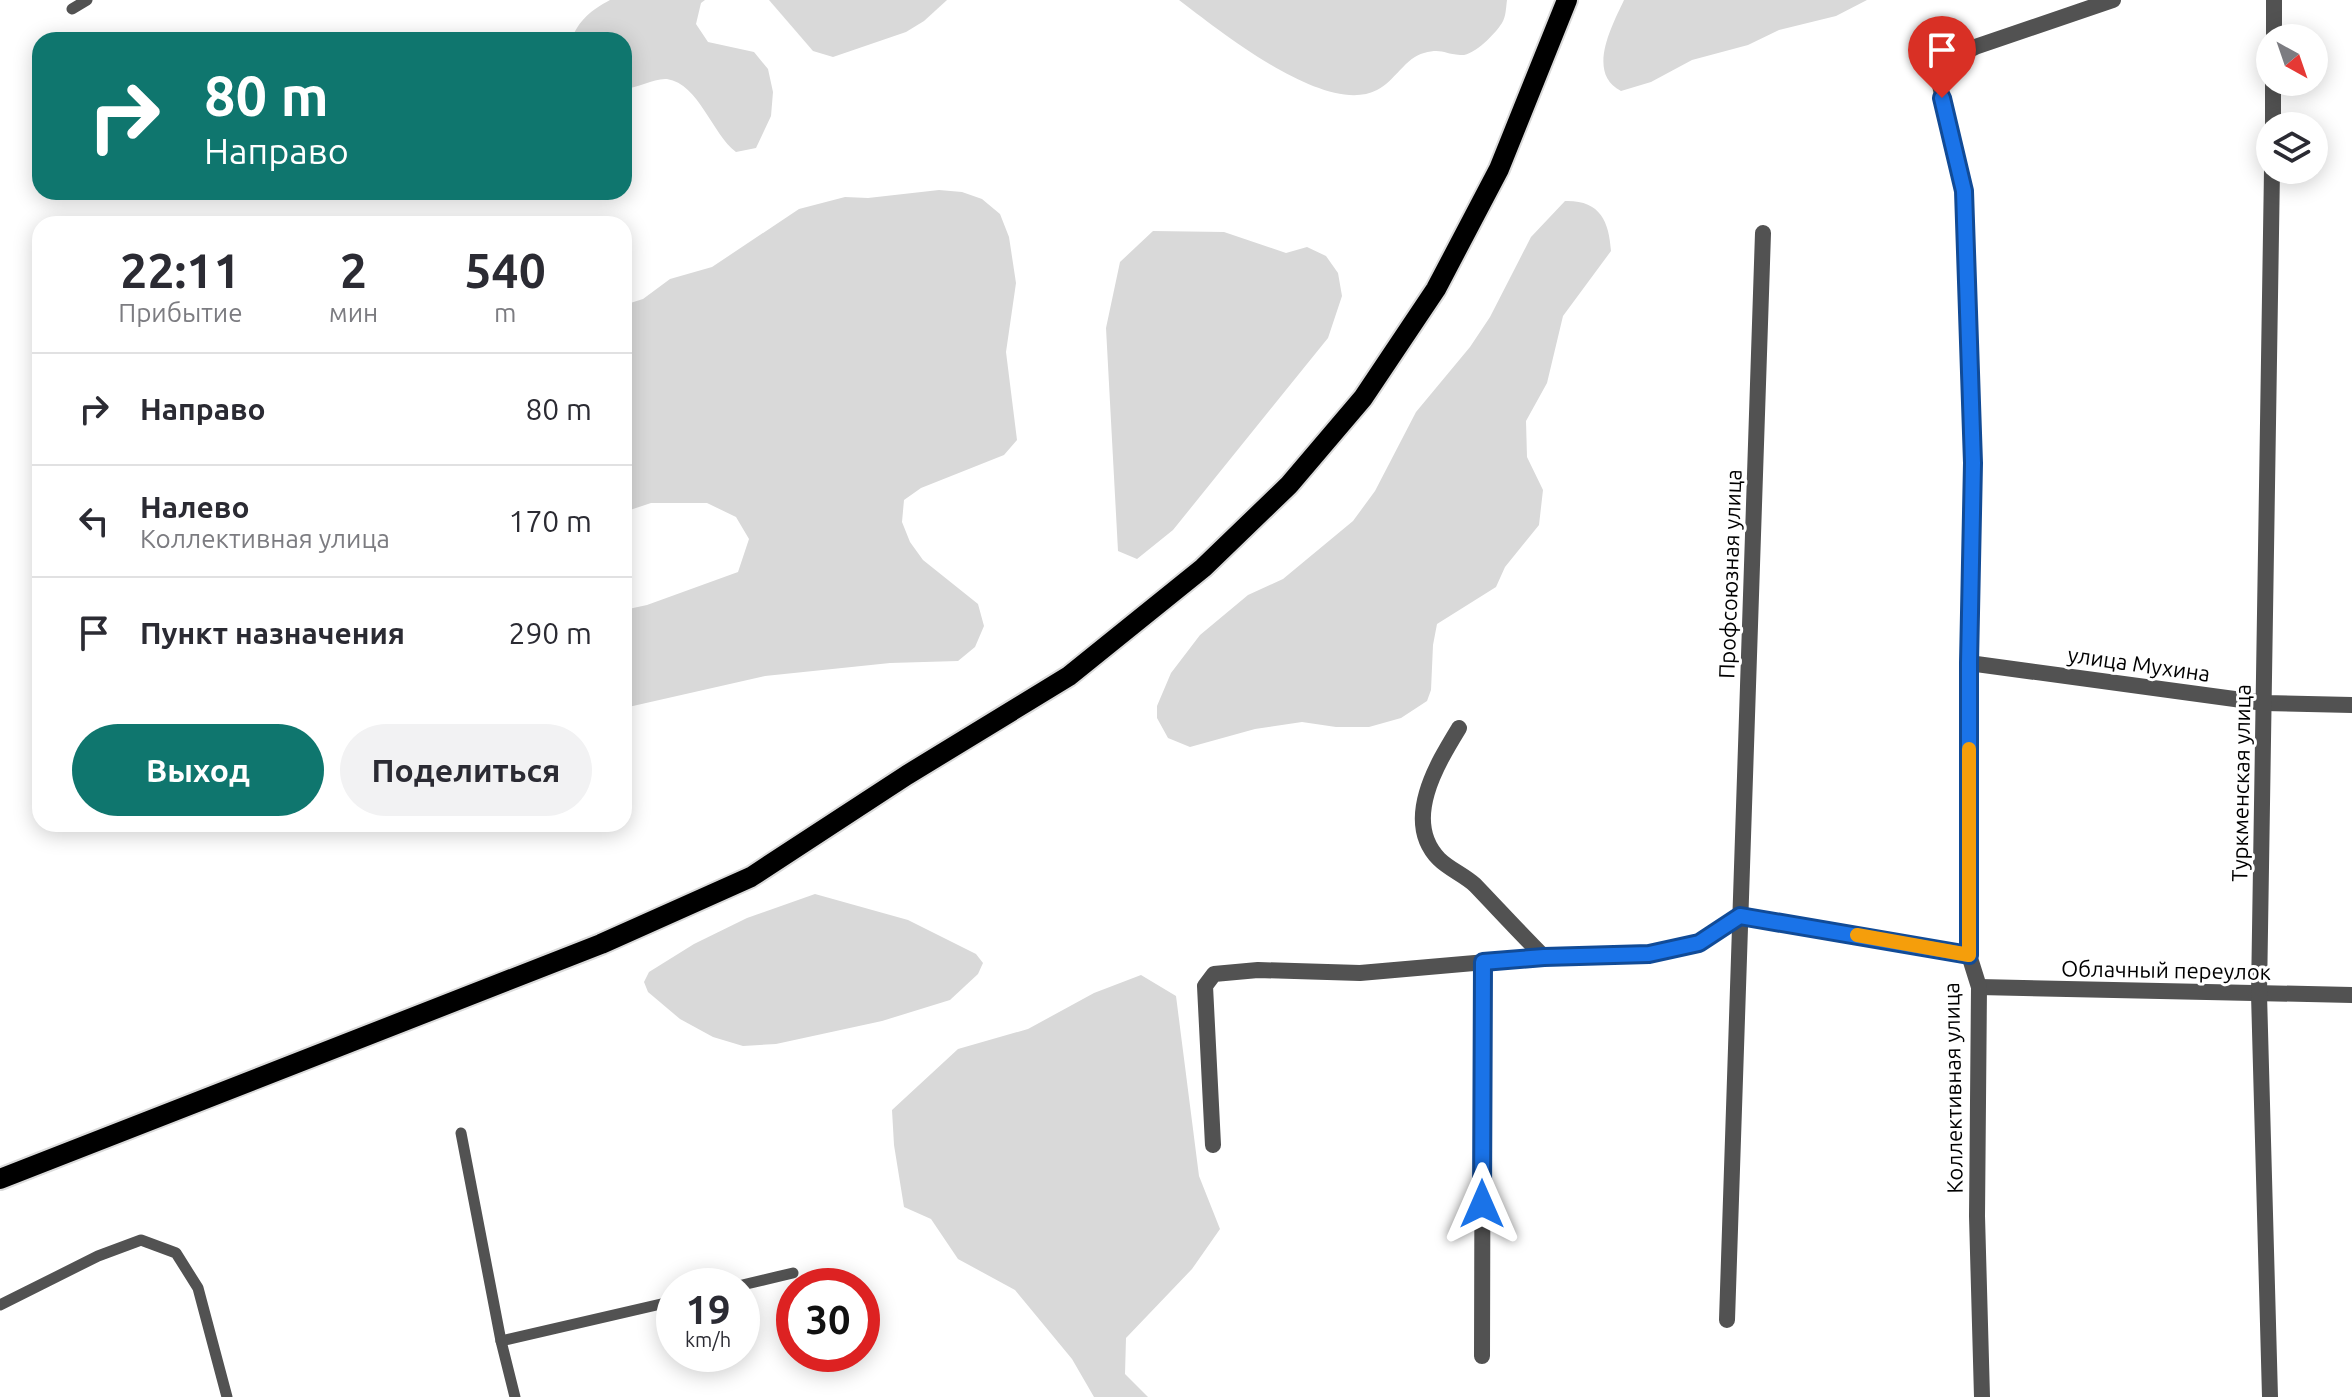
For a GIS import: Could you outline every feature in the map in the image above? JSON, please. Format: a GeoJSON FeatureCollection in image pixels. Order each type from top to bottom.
{"type":"FeatureCollection","features":[{"type":"Feature","properties":{"kind":"main road"},"geometry":{"type":"LineString","coordinates":[[0,1179],[601,944],[751,877],[907,775],[1069,676],[1203,568],[1289,485],[1363,398],[1436,289],[1499,169],[1567,0]]}},
{"type":"Feature","properties":{"kind":"street","name":"Коллективная улица"},"geometry":{"type":"LineString","coordinates":[[1982,1397],[1977,1216],[1979,987],[1969,955],[1973,463],[1964,191],[1939,81],[1945,62],[1975,47],[2113,0]]}},
{"type":"Feature","properties":{"kind":"street"},"geometry":{"type":"LineString","coordinates":[[2274,0],[2274,24]]}},
{"type":"Feature","properties":{"kind":"street","name":"Туркменская улица"},"geometry":{"type":"LineString","coordinates":[[2270,1397],[2259,994],[2272,184]]}},
{"type":"Feature","properties":{"kind":"street","name":"Профсоюзная улица"},"geometry":{"type":"LineString","coordinates":[[1727,1320],[1763,233]]}},
{"type":"Feature","properties":{"kind":"street","name":"улица Мухина"},"geometry":{"type":"LineString","coordinates":[[1969,663],[2264,703],[2352,705]]}},
{"type":"Feature","properties":{"kind":"street"},"geometry":{"type":"LineString","coordinates":[[1459,728],[1440,759],[1428,790],[1422,815],[1425,837],[1439,859],[1472,882],[1544,957]]}},
{"type":"Feature","properties":{"kind":"street"},"geometry":{"type":"LineString","coordinates":[[1213,1145],[1205,986],[1214,974],[1258,970],[1360,973],[1544,957],[1649,954],[1699,943],[1740,916],[1969,955]]}},
{"type":"Feature","properties":{"kind":"street"},"geometry":{"type":"LineString","coordinates":[[1482,1356],[1483,962]]}},
{"type":"Feature","properties":{"kind":"street","name":"Облачный переулок"},"geometry":{"type":"LineString","coordinates":[[1979,987],[2352,995]]}},
{"type":"Feature","properties":{"kind":"lane"},"geometry":{"type":"LineString","coordinates":[[72,9],[87,0]]}},
{"type":"Feature","properties":{"kind":"lane"},"geometry":{"type":"LineString","coordinates":[[461,1133],[501,1341],[515,1397]]}},
{"type":"Feature","properties":{"kind":"lane"},"geometry":{"type":"LineString","coordinates":[[0,1305],[98,1256],[141,1240],[176,1253],[198,1288],[227,1397]]}},
{"type":"Feature","properties":{"kind":"lane"},"geometry":{"type":"LineString","coordinates":[[501,1341],[656,1305]]}},
{"type":"Feature","properties":{"kind":"shaded area"},"geometry":{"type":"Polygon","coordinates":[[[610,0],[705,0],[701,3],[696,24],[708,42],[754,52],[768,69],[773,92],[771,116],[756,148],[736,152],[727,144],[697,100],[678,83],[662,79],[632,88],[632,32],[575,32],[586,16],[610,0]]]}},
{"type":"Feature","properties":{"kind":"shaded area"},"geometry":{"type":"Polygon","coordinates":[[[769,0],[947,0],[924,21],[906,32],[833,57],[813,51],[769,0]]]}},
{"type":"Feature","properties":{"kind":"shaded area"},"geometry":{"type":"Polygon","coordinates":[[[1179,0],[1507,0],[1502,23],[1477,49],[1465,55],[1435,51],[1418,55],[1377,90],[1355,95],[1330,92],[1274,66],[1179,0]]]}},
{"type":"Feature","properties":{"kind":"shaded area"},"geometry":{"type":"Polygon","coordinates":[[[1624,0],[1867,0],[1836,16],[1779,30],[1748,45],[1692,60],[1651,82],[1621,91],[1605,73],[1603,61],[1609,35],[1624,0]]]}},
{"type":"Feature","properties":{"kind":"shaded area"},"geometry":{"type":"Polygon","coordinates":[[[939,190],[962,192],[982,199],[1000,214],[1009,237],[1016,283],[1006,352],[1017,440],[1004,455],[921,488],[904,500],[902,522],[910,542],[923,560],[978,604],[984,626],[975,647],[958,661],[890,663],[765,676],[632,706],[632,608],[738,572],[749,539],[736,517],[707,503],[651,503],[632,509],[632,302],[643,299],[670,279],[712,267],[799,209],[845,197],[868,198],[939,190]]]}},
{"type":"Feature","properties":{"kind":"shaded area"},"geometry":{"type":"Polygon","coordinates":[[[1565,201],[1587,204],[1600,214],[1608,230],[1611,251],[1563,316],[1547,383],[1526,421],[1527,457],[1543,490],[1539,525],[1505,567],[1496,587],[1437,624],[1431,690],[1427,701],[1401,718],[1369,727],[1336,727],[1302,722],[1255,729],[1190,747],[1168,738],[1157,718],[1157,706],[1171,673],[1200,635],[1248,595],[1283,579],[1353,521],[1375,491],[1416,412],[1470,347],[1490,317],[1531,237],[1565,201]]]}},
{"type":"Feature","properties":{"kind":"shaded area"},"geometry":{"type":"Polygon","coordinates":[[[1153,231],[1224,232],[1286,253],[1307,247],[1326,256],[1338,273],[1342,296],[1328,338],[1173,530],[1137,559],[1118,551],[1106,328],[1120,262],[1153,231]]]}},
{"type":"Feature","properties":{"kind":"shaded area"},"geometry":{"type":"Polygon","coordinates":[[[815,894],[908,920],[976,954],[983,963],[978,974],[950,1000],[882,1021],[776,1044],[743,1046],[713,1037],[680,1019],[648,992],[644,982],[649,972],[694,944],[747,918],[815,894]]]}},
{"type":"Feature","properties":{"kind":"shaded area"},"geometry":{"type":"Polygon","coordinates":[[[1141,975],[1176,996],[1199,1176],[1220,1229],[1192,1269],[1126,1338],[1125,1374],[1148,1397],[1094,1397],[1072,1359],[1015,1290],[958,1259],[931,1219],[904,1207],[892,1110],[958,1049],[1028,1029],[1094,993],[1141,975]]]}},
{"type":"Feature","properties":{"kind":"slow traffic"},"geometry":{"type":"LineString","coordinates":[[1857,935],[1969,955],[1969,749]]}},
{"type":"Feature","properties":{"kind":"route"},"geometry":{"type":"LineString","coordinates":[[1482,1204],[1483,962],[1649,954],[1699,943],[1740,916],[1969,955],[1973,463],[1964,191],[1942,98]]}}]}
